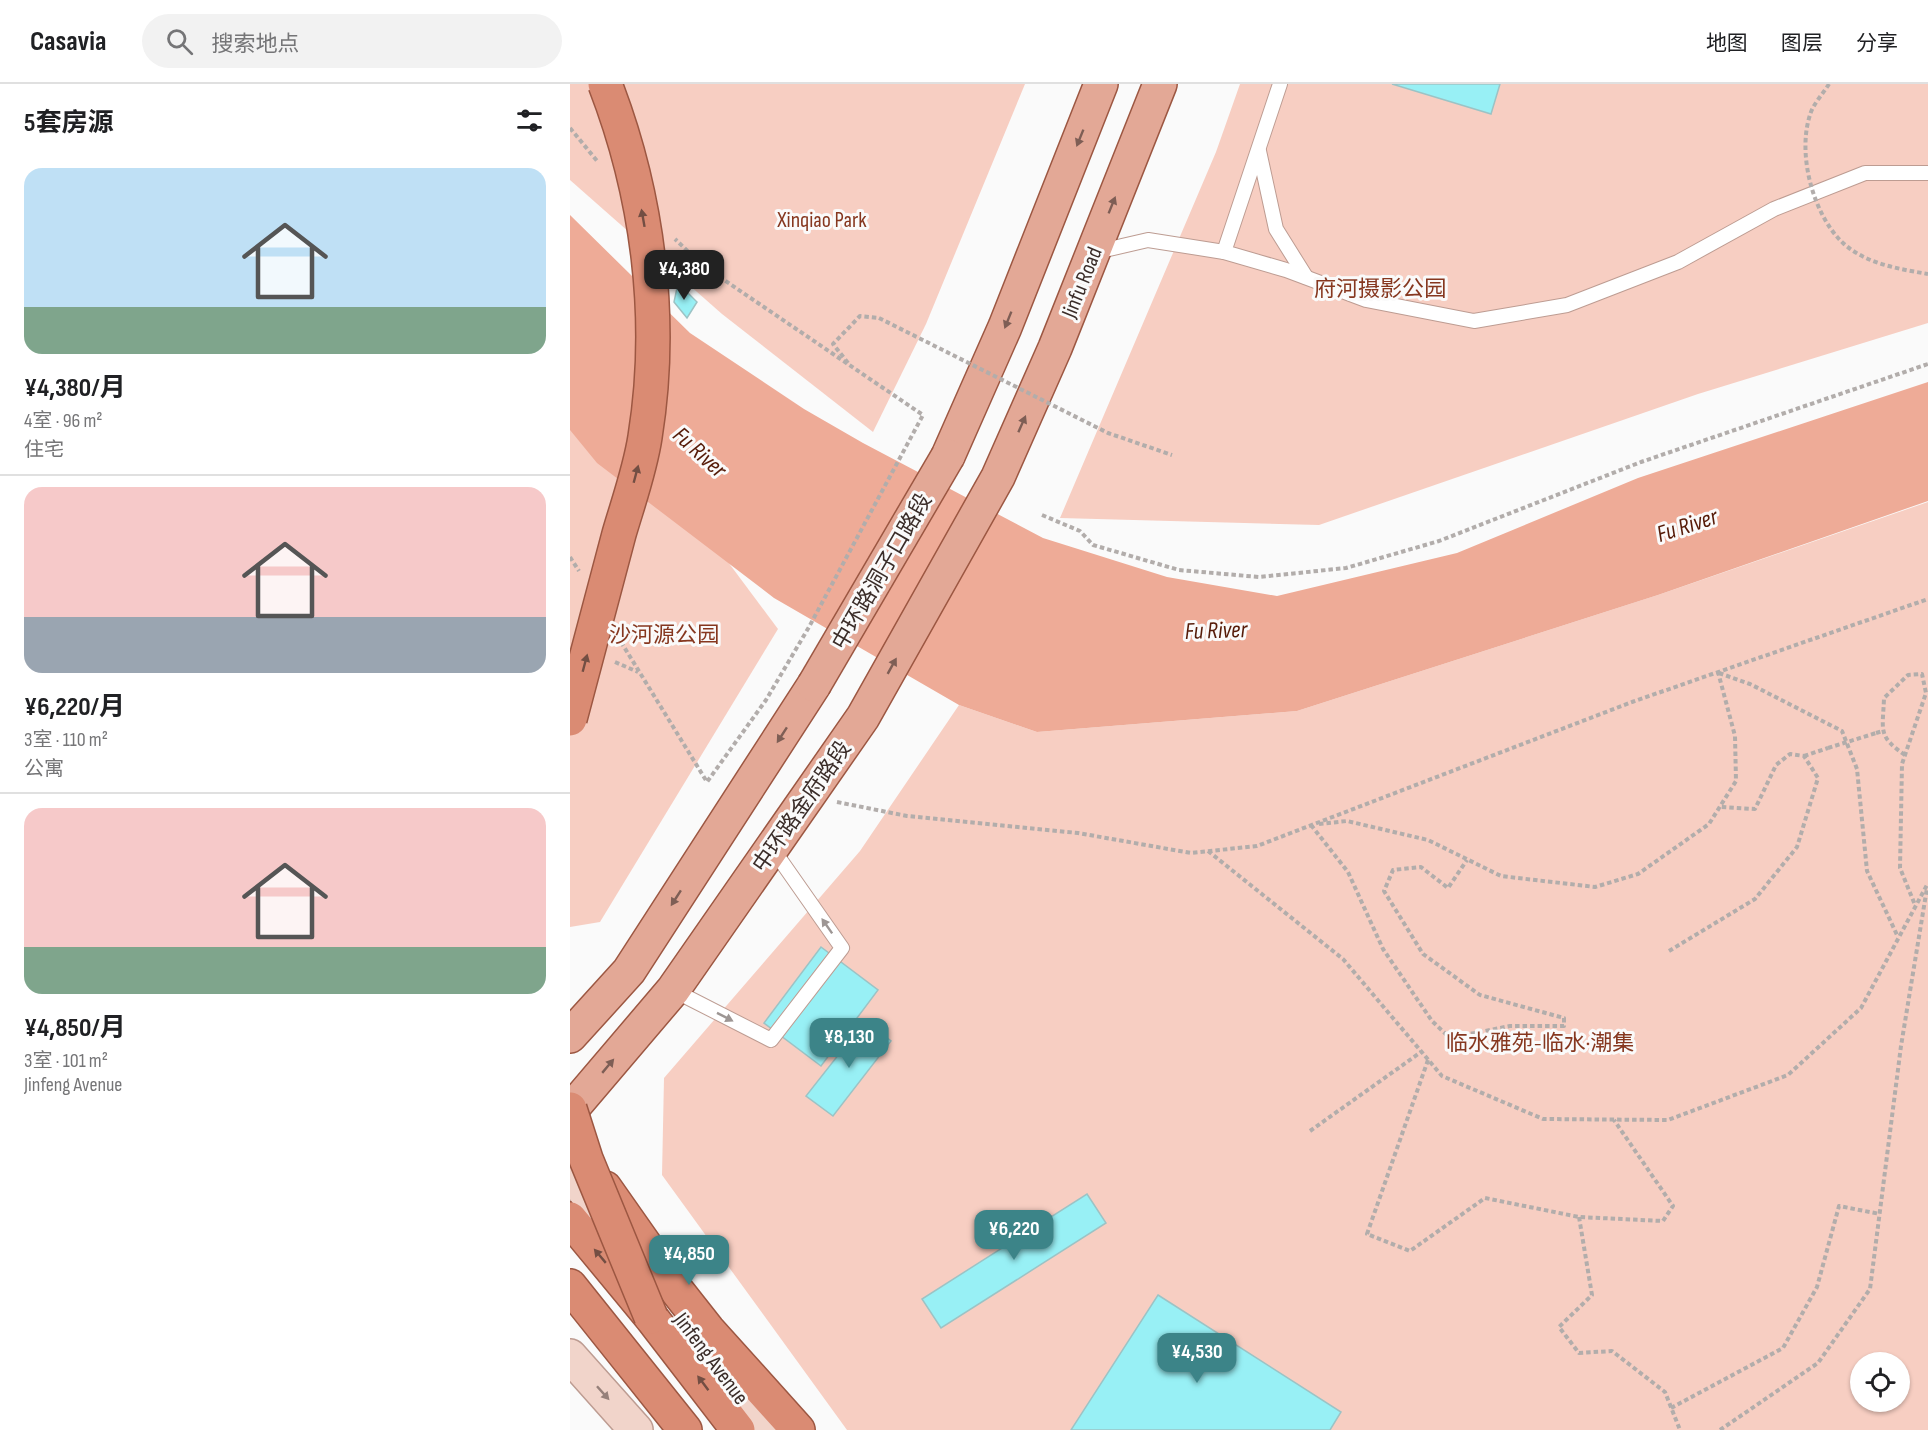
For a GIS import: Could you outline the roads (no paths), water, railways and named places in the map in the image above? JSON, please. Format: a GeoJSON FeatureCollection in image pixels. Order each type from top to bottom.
{"type":"FeatureCollection","features":[{"type":"Feature","properties":{"kind":"highway"},"geometry":{"type":"LineString","coordinates":[[570,719],[645,439],[652,362],[653,316],[644,222],[629,156],[605,84]]}},
{"type":"Feature","properties":{"kind":"highway"},"geometry":{"type":"LineString","coordinates":[[570,1110],[578,1166],[651,1317]]}},
{"type":"Feature","properties":{"kind":"highway"},"geometry":{"type":"LineString","coordinates":[[578,1166],[708,1330],[798,1430]]}},
{"type":"Feature","properties":{"kind":"highway"},"geometry":{"type":"LineString","coordinates":[[570,1219],[651,1317]]}},
{"type":"Feature","properties":{"kind":"highway"},"geometry":{"type":"LineString","coordinates":[[570,1286],[685,1430]]}},
{"type":"Feature","properties":{"kind":"highway","name":"Jinfeng Avenue"},"geometry":{"type":"LineString","coordinates":[[651,1317],[738,1430]]}},
{"type":"Feature","properties":{"kind":"highway"},"geometry":{"type":"LineString","coordinates":[[619,1346],[659,1430]]}},
{"type":"Feature","properties":{"kind":"main road","name":"中环路洞子口路段"},"geometry":{"type":"LineString","coordinates":[[570,1036],[629,971],[814,686],[948,456],[1005,327],[1101,84]]}},
{"type":"Feature","properties":{"kind":"main road","name":"Jinfu Road"},"geometry":{"type":"LineString","coordinates":[[998,477],[1093,253],[1160,84]]}},
{"type":"Feature","properties":{"kind":"main road","name":"中环路金府路段"},"geometry":{"type":"LineString","coordinates":[[570,1110],[673,990],[863,717],[998,477]]}},
{"type":"Feature","properties":{"kind":"main road","name":"Jinfeng Avenue"},"geometry":{"type":"LineString","coordinates":[[578,1166],[767,1430]]}},
{"type":"Feature","properties":{"kind":"main road"},"geometry":{"type":"LineString","coordinates":[[570,1356],[636,1430]]}},
{"type":"Feature","properties":{"kind":"lane"},"geometry":{"type":"LineString","coordinates":[[1224,252],[1280,84]]}},
{"type":"Feature","properties":{"kind":"lane"},"geometry":{"type":"LineString","coordinates":[[1258,149],[1276,229],[1306,277]]}},
{"type":"Feature","properties":{"kind":"lane"},"geometry":{"type":"LineString","coordinates":[[1093,253],[1148,240],[1224,252],[1306,277],[1366,300],[1474,321],[1568,305],[1678,261],[1774,209],[1865,173],[1928,173]]}},
{"type":"Feature","properties":{"kind":"lane"},"geometry":{"type":"LineString","coordinates":[[673,990],[771,1040],[842,948],[772,848]]}},
{"type":"Feature","properties":{"kind":"water","name":"Fu River"},"geometry":{"type":"Polygon","coordinates":[[[570,215],[690,333],[804,409],[863,443],[1043,538],[1167,577],[1277,596],[1457,553],[1638,478],[1928,382],[1928,501],[1658,595],[1297,711],[1037,732],[959,705],[774,598],[597,463],[570,430],[570,215]]]}},
{"type":"Feature","properties":{"kind":"park label","name":"Xinqiao Park"},"geometry":{"type":"Point","coordinates":[822,219]}},
{"type":"Feature","properties":{"kind":"park label","name":"府河摄影公园"},"geometry":{"type":"Point","coordinates":[1380,288]}},
{"type":"Feature","properties":{"kind":"park label","name":"沙河源公园"},"geometry":{"type":"Point","coordinates":[664,634]}},
{"type":"Feature","properties":{"kind":"park label","name":"临水雅苑-临水·潮集"},"geometry":{"type":"Point","coordinates":[1540,1042]}}]}
